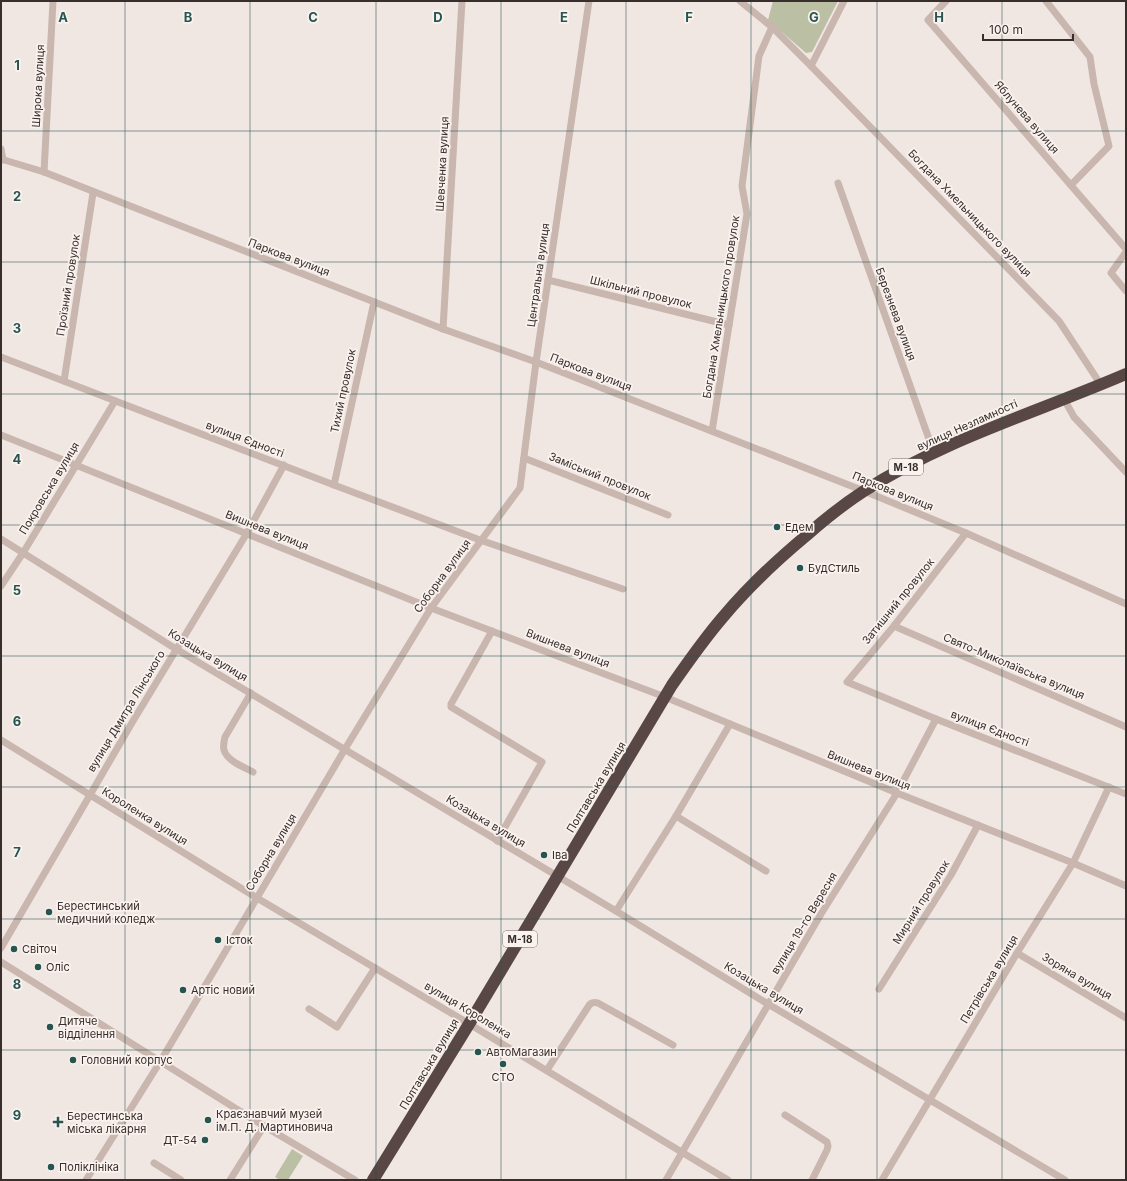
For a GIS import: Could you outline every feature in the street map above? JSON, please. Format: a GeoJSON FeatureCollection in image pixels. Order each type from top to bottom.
{"type":"FeatureCollection","features":[{"type":"Feature","properties":{"kind":"highway","name":"вулиця Незламності"},"geometry":{"type":"LineString","coordinates":[[723,617],[746,591],[791,548],[822,522],[864,491],[934,452],[1126,374]]}},
{"type":"Feature","properties":{"kind":"highway","name":"Полтавська вулиця"},"geometry":{"type":"LineString","coordinates":[[373,1180],[469,1024],[556,876],[665,697],[701,644],[723,617]]}},
{"type":"Feature","properties":{"kind":"street","name":"Широка вулиця"},"geometry":{"type":"LineString","coordinates":[[44,172],[53,1]]}},
{"type":"Feature","properties":{"kind":"street","name":"Шевченка вулиця"},"geometry":{"type":"LineString","coordinates":[[443,329],[462,1]]}},
{"type":"Feature","properties":{"kind":"street","name":"Центральна вулиця"},"geometry":{"type":"LineString","coordinates":[[482,540],[520,488],[536,362],[589,1]]}},
{"type":"Feature","properties":{"kind":"street","name":"Богдана Хмельницького вулиця"},"geometry":{"type":"LineString","coordinates":[[740,1],[772,27],[1059,320],[1101,385]]}},
{"type":"Feature","properties":{"kind":"street"},"geometry":{"type":"LineString","coordinates":[[811,66],[844,1]]}},
{"type":"Feature","properties":{"kind":"street","name":"Яблунева вулиця"},"geometry":{"type":"LineString","coordinates":[[946,1],[928,20],[1126,249]]}},
{"type":"Feature","properties":{"kind":"street"},"geometry":{"type":"LineString","coordinates":[[1046,1],[1090,57],[1094,84],[1109,146],[1071,185]]}},
{"type":"Feature","properties":{"kind":"street","name":"Богдана Хмельницького провулок"},"geometry":{"type":"LineString","coordinates":[[712,432],[747,214],[742,186],[759,56],[772,27]]}},
{"type":"Feature","properties":{"kind":"street"},"geometry":{"type":"LineString","coordinates":[[1,149],[2,160]]}},
{"type":"Feature","properties":{"kind":"street","name":"Паркова вулиця"},"geometry":{"type":"LineString","coordinates":[[2,160],[44,172],[93,193],[443,329],[536,362],[864,491],[966,533],[1126,604]]}},
{"type":"Feature","properties":{"kind":"street","name":"Березнева вулиця"},"geometry":{"type":"LineString","coordinates":[[838,183],[934,452]]}},
{"type":"Feature","properties":{"kind":"street","name":"Проїзний провулок"},"geometry":{"type":"LineString","coordinates":[[64,381],[93,193]]}},
{"type":"Feature","properties":{"kind":"street"},"geometry":{"type":"LineString","coordinates":[[1126,252],[1111,273],[1126,291]]}},
{"type":"Feature","properties":{"kind":"street","name":"Шкільний провулок"},"geometry":{"type":"LineString","coordinates":[[548,280],[729,325]]}},
{"type":"Feature","properties":{"kind":"street","name":"Тихий провулок"},"geometry":{"type":"LineString","coordinates":[[334,485],[374,302]]}},
{"type":"Feature","properties":{"kind":"street","name":"вулиця Єдності"},"geometry":{"type":"LineString","coordinates":[[1,358],[482,540],[623,589]]}},
{"type":"Feature","properties":{"kind":"street"},"geometry":{"type":"LineString","coordinates":[[1064,399],[1074,417],[1126,472]]}},
{"type":"Feature","properties":{"kind":"street","name":"Покровська вулиця"},"geometry":{"type":"LineString","coordinates":[[1,586],[23,553],[115,401]]}},
{"type":"Feature","properties":{"kind":"street","name":"Вишнева вулиця"},"geometry":{"type":"LineString","coordinates":[[1,435],[431,608],[665,697],[1126,886]]}},
{"type":"Feature","properties":{"kind":"street","name":"Заміський провулок"},"geometry":{"type":"LineString","coordinates":[[524,458],[668,515]]}},
{"type":"Feature","properties":{"kind":"street","name":"вулиця Дмитра Лінського"},"geometry":{"type":"LineString","coordinates":[[1,948],[176,649],[247,534],[284,465]]}},
{"type":"Feature","properties":{"kind":"street","name":"Затишний провулок"},"geometry":{"type":"LineString","coordinates":[[847,682],[894,626],[966,533]]}},
{"type":"Feature","properties":{"kind":"street","name":"Козацька вулиця"},"geometry":{"type":"LineString","coordinates":[[1,539],[176,649],[1064,1180]]}},
{"type":"Feature","properties":{"kind":"street","name":"Соборна вулиця"},"geometry":{"type":"LineString","coordinates":[[86,1180],[160,1062],[345,749],[431,608],[482,540]]}},
{"type":"Feature","properties":{"kind":"street","name":"Свято-Миколаївська вулиця"},"geometry":{"type":"LineString","coordinates":[[894,626],[1126,727]]}},
{"type":"Feature","properties":{"kind":"street"},"geometry":{"type":"LineString","coordinates":[[492,631],[451,704],[452,707],[542,762],[497,841]]}},
{"type":"Feature","properties":{"kind":"street","name":"вулиця Єдності"},"geometry":{"type":"LineString","coordinates":[[847,682],[1126,794]]}},
{"type":"Feature","properties":{"kind":"street"},"geometry":{"type":"LineString","coordinates":[[251,693],[225,737],[224,751],[230,759],[253,772]]}},
{"type":"Feature","properties":{"kind":"street","name":"вулиця 19-го Вересня"},"geometry":{"type":"LineString","coordinates":[[666,1180],[821,914],[897,793],[936,719]]}},
{"type":"Feature","properties":{"kind":"street"},"geometry":{"type":"LineString","coordinates":[[616,911],[676,816],[730,724]]}},
{"type":"Feature","properties":{"kind":"street","name":"Короленка вулиця"},"geometry":{"type":"LineString","coordinates":[[1,740],[257,898]]}},
{"type":"Feature","properties":{"kind":"street","name":"Петрівська вулиця"},"geometry":{"type":"LineString","coordinates":[[882,1180],[1017,953],[1073,863],[1109,787]]}},
{"type":"Feature","properties":{"kind":"street"},"geometry":{"type":"LineString","coordinates":[[676,816],[766,871]]}},
{"type":"Feature","properties":{"kind":"street","name":"Мирний провулок"},"geometry":{"type":"LineString","coordinates":[[879,989],[951,875],[978,825]]}},
{"type":"Feature","properties":{"kind":"street","name":"вулиця Короленка"},"geometry":{"type":"LineString","coordinates":[[257,898],[547,1070],[728,1180]]}},
{"type":"Feature","properties":{"kind":"street","name":"Зоряна вулиця"},"geometry":{"type":"LineString","coordinates":[[1017,953],[1126,1018]]}},
{"type":"Feature","properties":{"kind":"street"},"geometry":{"type":"LineString","coordinates":[[1,962],[160,1062],[355,1180]]}},
{"type":"Feature","properties":{"kind":"street"},"geometry":{"type":"LineString","coordinates":[[309,1009],[337,1026],[375,968]]}},
{"type":"Feature","properties":{"kind":"street"},"geometry":{"type":"LineString","coordinates":[[547,1070],[590,1004],[594,1002],[673,1045]]}},
{"type":"Feature","properties":{"kind":"street"},"geometry":{"type":"LineString","coordinates":[[785,1115],[827,1142],[827,1150],[812,1180]]}},
{"type":"Feature","properties":{"kind":"street"},"geometry":{"type":"LineString","coordinates":[[230,1180],[264,1126]]}},
{"type":"Feature","properties":{"kind":"street"},"geometry":{"type":"LineString","coordinates":[[154,1163],[181,1180]]}},
{"type":"Feature","properties":{"kind":"green space"},"geometry":{"type":"Polygon","coordinates":[[[773,1],[838,1],[812,52],[806,53],[768,20],[773,1]]]}},
{"type":"Feature","properties":{"kind":"green space"},"geometry":{"type":"Polygon","coordinates":[[[292,1149],[303,1156],[288,1180],[280,1180],[275,1177],[292,1149]]]}},
{"type":"Feature","properties":{"kind":"place","name":"Едем"},"geometry":{"type":"Point","coordinates":[777,527]}},
{"type":"Feature","properties":{"kind":"place","name":"БудСтиль"},"geometry":{"type":"Point","coordinates":[800,568]}},
{"type":"Feature","properties":{"kind":"place","name":"Іва"},"geometry":{"type":"Point","coordinates":[544,855]}},
{"type":"Feature","properties":{"kind":"place","name":"Берестинський медичний коледж"},"geometry":{"type":"Point","coordinates":[49,912]}},
{"type":"Feature","properties":{"kind":"place","name":"Істок"},"geometry":{"type":"Point","coordinates":[218,940]}},
{"type":"Feature","properties":{"kind":"place","name":"Світоч"},"geometry":{"type":"Point","coordinates":[14,949]}},
{"type":"Feature","properties":{"kind":"place","name":"Оліс"},"geometry":{"type":"Point","coordinates":[38,967]}},
{"type":"Feature","properties":{"kind":"place","name":"Артіс новий"},"geometry":{"type":"Point","coordinates":[183,990]}},
{"type":"Feature","properties":{"kind":"place","name":"Дитяче відділення"},"geometry":{"type":"Point","coordinates":[50,1027]}},
{"type":"Feature","properties":{"kind":"place","name":"АвтоМагазин"},"geometry":{"type":"Point","coordinates":[478,1052]}},
{"type":"Feature","properties":{"kind":"place","name":"Головний корпус"},"geometry":{"type":"Point","coordinates":[73,1060]}},
{"type":"Feature","properties":{"kind":"place","name":"СТО"},"geometry":{"type":"Point","coordinates":[503,1064]}},
{"type":"Feature","properties":{"kind":"place","name":"Краєзнавчий музей ім.П. Д. Мартиновича"},"geometry":{"type":"Point","coordinates":[208,1120]}},
{"type":"Feature","properties":{"kind":"place","name":"Берестинська міська лікарня"},"geometry":{"type":"Point","coordinates":[58,1122]}},
{"type":"Feature","properties":{"kind":"place","name":"ДТ-54"},"geometry":{"type":"Point","coordinates":[205,1140]}},
{"type":"Feature","properties":{"kind":"place","name":"Поліклініка"},"geometry":{"type":"Point","coordinates":[51,1167]}}]}
